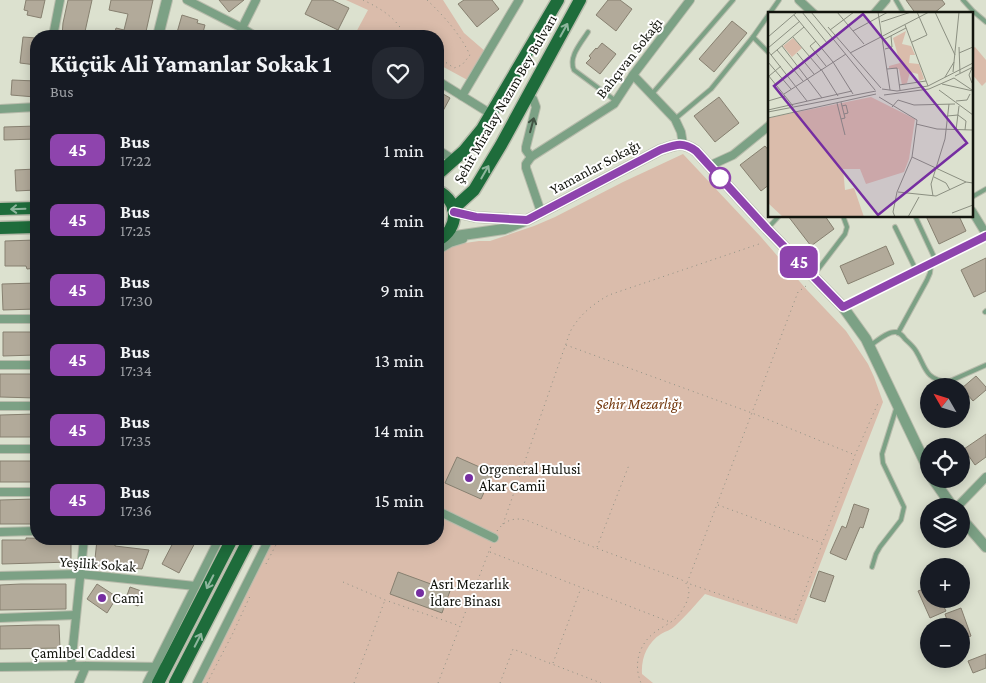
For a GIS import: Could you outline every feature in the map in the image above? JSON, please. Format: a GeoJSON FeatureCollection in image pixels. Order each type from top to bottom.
{"type":"FeatureCollection","features":[{"type":"Feature","properties":{"kind":"main road","name":"Şehit Miralay Nazım Bey Bulvarı"},"geometry":{"type":"LineString","coordinates":[[444,169],[473,141],[558,0]]}},
{"type":"Feature","properties":{"kind":"main road","name":"Şehit Miralay Nazım Bey Bulvarı"},"geometry":{"type":"LineString","coordinates":[[454,210],[474,190],[580,0]]}},
{"type":"Feature","properties":{"kind":"main road"},"geometry":{"type":"LineString","coordinates":[[444,195],[454,210],[452,226],[444,238]]}},
{"type":"Feature","properties":{"kind":"main road"},"geometry":{"type":"LineString","coordinates":[[0,209],[30,208]]}},
{"type":"Feature","properties":{"kind":"main road"},"geometry":{"type":"LineString","coordinates":[[0,228],[30,227]]}},
{"type":"Feature","properties":{"kind":"main road"},"geometry":{"type":"LineString","coordinates":[[158,683],[161,667],[229,545]]}},
{"type":"Feature","properties":{"kind":"main road"},"geometry":{"type":"LineString","coordinates":[[175,683],[246,545]]}},
{"type":"Feature","properties":{"kind":"street"},"geometry":{"type":"LineString","coordinates":[[54,30],[60,0]]}},
{"type":"Feature","properties":{"kind":"street"},"geometry":{"type":"LineString","coordinates":[[160,30],[167,0]]}},
{"type":"Feature","properties":{"kind":"street"},"geometry":{"type":"LineString","coordinates":[[187,0],[196,2],[245,30]]}},
{"type":"Feature","properties":{"kind":"street"},"geometry":{"type":"LineString","coordinates":[[242,28],[256,0]]}},
{"type":"Feature","properties":{"kind":"street"},"geometry":{"type":"LineString","coordinates":[[462,96],[518,0]]}},
{"type":"Feature","properties":{"kind":"street","name":"Bahçıvan Sokağı"},"geometry":{"type":"LineString","coordinates":[[531,157],[611,107],[690,0]]}},
{"type":"Feature","properties":{"kind":"street"},"geometry":{"type":"LineString","coordinates":[[799,0],[812,12]]}},
{"type":"Feature","properties":{"kind":"street"},"geometry":{"type":"LineString","coordinates":[[876,12],[885,0]]}},
{"type":"Feature","properties":{"kind":"street"},"geometry":{"type":"LineString","coordinates":[[633,75],[675,119],[681,132],[683,144],[690,146],[696,151],[767,229],[843,307],[866,339],[920,452]]}},
{"type":"Feature","properties":{"kind":"street"},"geometry":{"type":"LineString","coordinates":[[444,85],[491,114]]}},
{"type":"Feature","properties":{"kind":"street"},"geometry":{"type":"LineString","coordinates":[[528,95],[533,99],[536,107],[526,147],[531,157],[526,164],[526,168],[541,212]]}},
{"type":"Feature","properties":{"kind":"street"},"geometry":{"type":"LineString","coordinates":[[0,109],[30,107]]}},
{"type":"Feature","properties":{"kind":"street"},"geometry":{"type":"LineString","coordinates":[[709,166],[733,155],[768,126]]}},
{"type":"Feature","properties":{"kind":"street","name":"Yamanlar Sokağı"},"geometry":{"type":"LineString","coordinates":[[444,242],[473,234],[504,229],[527,220],[660,150],[676,144],[683,144]]}},
{"type":"Feature","properties":{"kind":"street"},"geometry":{"type":"LineString","coordinates":[[444,154],[454,160]]}},
{"type":"Feature","properties":{"kind":"street"},"geometry":{"type":"LineString","coordinates":[[454,210],[476,217],[527,220]]}},
{"type":"Feature","properties":{"kind":"street"},"geometry":{"type":"LineString","coordinates":[[843,307],[986,235],[974,214]]}},
{"type":"Feature","properties":{"kind":"street"},"geometry":{"type":"LineString","coordinates":[[0,319],[30,319]]}},
{"type":"Feature","properties":{"kind":"street"},"geometry":{"type":"LineString","coordinates":[[0,365],[30,365]]}},
{"type":"Feature","properties":{"kind":"street"},"geometry":{"type":"LineString","coordinates":[[0,406],[30,406]]}},
{"type":"Feature","properties":{"kind":"street"},"geometry":{"type":"LineString","coordinates":[[0,449],[30,449]]}},
{"type":"Feature","properties":{"kind":"street"},"geometry":{"type":"LineString","coordinates":[[965,498],[986,476]]}},
{"type":"Feature","properties":{"kind":"street"},"geometry":{"type":"LineString","coordinates":[[0,492],[30,492]]}},
{"type":"Feature","properties":{"kind":"street"},"geometry":{"type":"LineString","coordinates":[[444,514],[494,538]]}},
{"type":"Feature","properties":{"kind":"street"},"geometry":{"type":"LineString","coordinates":[[970,528],[986,547]]}},
{"type":"Feature","properties":{"kind":"street"},"geometry":{"type":"LineString","coordinates":[[0,532],[30,531]]}},
{"type":"Feature","properties":{"kind":"street"},"geometry":{"type":"LineString","coordinates":[[71,666],[83,545]]}},
{"type":"Feature","properties":{"kind":"street"},"geometry":{"type":"LineString","coordinates":[[146,683],[161,667],[195,586],[216,545]]}},
{"type":"Feature","properties":{"kind":"street"},"geometry":{"type":"LineString","coordinates":[[197,683],[266,545]]}},
{"type":"Feature","properties":{"kind":"street","name":"Yeşilik Sokak"},"geometry":{"type":"LineString","coordinates":[[0,576],[80,574],[195,586]]}},
{"type":"Feature","properties":{"kind":"street"},"geometry":{"type":"LineString","coordinates":[[0,618],[76,615]]}},
{"type":"Feature","properties":{"kind":"street"},"geometry":{"type":"LineString","coordinates":[[79,683],[86,666]]}},
{"type":"Feature","properties":{"kind":"street","name":"Çamlıbel Caddesi"},"geometry":{"type":"LineString","coordinates":[[0,667],[161,667]]}},
{"type":"Feature","properties":{"kind":"lane"},"geometry":{"type":"LineString","coordinates":[[651,95],[733,0]]}},
{"type":"Feature","properties":{"kind":"lane"},"geometry":{"type":"LineString","coordinates":[[771,12],[779,0]]}},
{"type":"Feature","properties":{"kind":"lane"},"geometry":{"type":"LineString","coordinates":[[896,0],[903,12]]}},
{"type":"Feature","properties":{"kind":"lane"},"geometry":{"type":"LineString","coordinates":[[963,0],[986,22]]}},
{"type":"Feature","properties":{"kind":"lane"},"geometry":{"type":"LineString","coordinates":[[675,119],[711,88],[753,38],[768,16]]}},
{"type":"Feature","properties":{"kind":"lane"},"geometry":{"type":"LineString","coordinates":[[588,32],[573,57],[572,67],[616,101]]}},
{"type":"Feature","properties":{"kind":"lane"},"geometry":{"type":"LineString","coordinates":[[753,38],[768,52]]}},
{"type":"Feature","properties":{"kind":"lane"},"geometry":{"type":"LineString","coordinates":[[974,196],[986,189]]}},
{"type":"Feature","properties":{"kind":"lane"},"geometry":{"type":"LineString","coordinates":[[767,229],[777,218]]}},
{"type":"Feature","properties":{"kind":"lane"},"geometry":{"type":"LineString","coordinates":[[813,276],[845,234],[847,227],[844,218]]}},
{"type":"Feature","properties":{"kind":"lane"},"geometry":{"type":"LineString","coordinates":[[898,334],[934,262],[916,218]]}},
{"type":"Feature","properties":{"kind":"lane"},"geometry":{"type":"LineString","coordinates":[[895,227],[917,271]]}},
{"type":"Feature","properties":{"kind":"lane"},"geometry":{"type":"LineString","coordinates":[[869,346],[889,333],[895,332],[902,335],[916,351],[924,369],[936,379],[948,382],[986,365]]}},
{"type":"Feature","properties":{"kind":"lane"},"geometry":{"type":"LineString","coordinates":[[872,568],[880,546],[901,520],[904,507],[883,463],[882,454],[897,404]]}},
{"type":"Feature","properties":{"kind":"path"},"geometry":{"type":"LineString","coordinates":[[363,0],[379,8],[392,18],[402,30]]}},
{"type":"Feature","properties":{"kind":"path"},"geometry":{"type":"LineString","coordinates":[[427,0],[439,11],[463,41],[470,55],[462,65],[454,68],[444,62]]}},
{"type":"Feature","properties":{"kind":"path"},"geometry":{"type":"LineString","coordinates":[[502,524],[570,332],[582,315],[609,295],[762,243]]}},
{"type":"Feature","properties":{"kind":"path"},"geometry":{"type":"LineString","coordinates":[[641,683],[637,668],[640,650],[653,634],[671,622],[681,612],[687,600],[689,591],[687,583],[798,292],[806,286]]}},
{"type":"Feature","properties":{"kind":"path"},"geometry":{"type":"LineString","coordinates":[[566,345],[752,413],[856,455]]}},
{"type":"Feature","properties":{"kind":"path"},"geometry":{"type":"LineString","coordinates":[[438,683],[498,528],[512,519],[526,520],[687,583],[794,620],[856,455],[879,400]]}},
{"type":"Feature","properties":{"kind":"path"},"geometry":{"type":"LineString","coordinates":[[596,548],[629,465]]}},
{"type":"Feature","properties":{"kind":"path"},"geometry":{"type":"LineString","coordinates":[[717,504],[823,544]]}},
{"type":"Feature","properties":{"kind":"path"},"geometry":{"type":"LineString","coordinates":[[264,567],[276,545]]}},
{"type":"Feature","properties":{"kind":"path"},"geometry":{"type":"LineString","coordinates":[[488,551],[671,622]]}},
{"type":"Feature","properties":{"kind":"path"},"geometry":{"type":"LineString","coordinates":[[343,582],[385,600],[460,626]]}},
{"type":"Feature","properties":{"kind":"path"},"geometry":{"type":"LineString","coordinates":[[552,664],[581,588]]}},
{"type":"Feature","properties":{"kind":"path"},"geometry":{"type":"LineString","coordinates":[[207,683],[252,592]]}},
{"type":"Feature","properties":{"kind":"path"},"geometry":{"type":"LineString","coordinates":[[354,683],[385,600]]}},
{"type":"Feature","properties":{"kind":"path"},"geometry":{"type":"LineString","coordinates":[[500,683],[513,649],[601,683]]}},
{"type":"Feature","properties":{"kind":"green space"},"geometry":{"type":"Polygon","coordinates":[[[346,0],[443,0],[464,33],[486,52],[473,83],[444,67],[444,30],[357,30],[368,10],[346,0]]]}},
{"type":"Feature","properties":{"kind":"green space"},"geometry":{"type":"Polygon","coordinates":[[[974,48],[986,60],[986,82],[982,86],[974,76],[974,48]]]}},
{"type":"Feature","properties":{"kind":"green space","name":"Şehir Mezarlığı"},"geometry":{"type":"Polygon","coordinates":[[[683,154],[846,331],[868,364],[874,377],[883,402],[797,624],[705,594],[675,626],[656,638],[646,651],[642,674],[653,683],[198,683],[267,545],[444,545],[444,250],[458,244],[490,241],[534,226],[683,154]]]}},
{"type":"Feature","properties":{"kind":"building"},"geometry":{"type":"Polygon","coordinates":[[[26,0],[45,0],[41,18],[27,15],[28,11],[24,10],[26,0]]]}},
{"type":"Feature","properties":{"kind":"building"},"geometry":{"type":"Polygon","coordinates":[[[68,0],[92,0],[85,30],[62,30],[68,0]]]}},
{"type":"Feature","properties":{"kind":"building"},"geometry":{"type":"Polygon","coordinates":[[[111,0],[153,0],[146,30],[124,30],[128,14],[109,10],[111,0]]]}},
{"type":"Feature","properties":{"kind":"building"},"geometry":{"type":"Polygon","coordinates":[[[219,0],[244,0],[229,12],[219,0]]]}},
{"type":"Feature","properties":{"kind":"building"},"geometry":{"type":"Polygon","coordinates":[[[312,0],[332,0],[349,8],[338,30],[305,14],[312,0]]]}},
{"type":"Feature","properties":{"kind":"building"},"geometry":{"type":"Polygon","coordinates":[[[464,0],[492,0],[499,9],[477,27],[458,4],[464,0]]]}},
{"type":"Feature","properties":{"kind":"building"},"geometry":{"type":"Polygon","coordinates":[[[608,0],[620,0],[632,9],[616,31],[596,15],[608,0]]]}},
{"type":"Feature","properties":{"kind":"building"},"geometry":{"type":"Polygon","coordinates":[[[906,0],[942,0],[945,4],[935,12],[915,12],[906,0]]]}},
{"type":"Feature","properties":{"kind":"building"},"geometry":{"type":"Polygon","coordinates":[[[182,15],[198,20],[197,23],[205,25],[204,30],[178,30],[182,15]]]}},
{"type":"Feature","properties":{"kind":"building"},"geometry":{"type":"Polygon","coordinates":[[[732,21],[747,33],[714,72],[699,59],[732,21]]]}},
{"type":"Feature","properties":{"kind":"building"},"geometry":{"type":"Polygon","coordinates":[[[23,37],[30,38],[30,64],[20,63],[23,37]]]}},
{"type":"Feature","properties":{"kind":"building"},"geometry":{"type":"Polygon","coordinates":[[[602,43],[616,54],[600,74],[586,63],[591,58],[589,56],[602,43]]]}},
{"type":"Feature","properties":{"kind":"building"},"geometry":{"type":"Polygon","coordinates":[[[12,80],[30,81],[30,97],[11,95],[12,80]]]}},
{"type":"Feature","properties":{"kind":"building"},"geometry":{"type":"Polygon","coordinates":[[[444,94],[450,98],[444,109],[444,94]]]}},
{"type":"Feature","properties":{"kind":"building"},"geometry":{"type":"Polygon","coordinates":[[[719,97],[739,123],[715,142],[694,116],[719,97]]]}},
{"type":"Feature","properties":{"kind":"building"},"geometry":{"type":"Polygon","coordinates":[[[30,126],[30,139],[4,140],[4,127],[30,126]]]}},
{"type":"Feature","properties":{"kind":"building"},"geometry":{"type":"Polygon","coordinates":[[[765,146],[768,150],[768,186],[761,191],[740,165],[765,146]]]}},
{"type":"Feature","properties":{"kind":"building"},"geometry":{"type":"Polygon","coordinates":[[[30,169],[30,190],[16,191],[15,170],[30,169]]]}},
{"type":"Feature","properties":{"kind":"building"},"geometry":{"type":"Polygon","coordinates":[[[790,218],[826,218],[834,229],[811,246],[790,218]]]}},
{"type":"Feature","properties":{"kind":"building"},"geometry":{"type":"Polygon","coordinates":[[[927,218],[960,218],[966,231],[939,244],[927,218]]]}},
{"type":"Feature","properties":{"kind":"building"},"geometry":{"type":"Polygon","coordinates":[[[30,240],[30,269],[27,269],[26,266],[5,266],[5,241],[30,240]]]}},
{"type":"Feature","properties":{"kind":"building"},"geometry":{"type":"Polygon","coordinates":[[[886,246],[894,264],[848,284],[840,266],[886,246]]]}},
{"type":"Feature","properties":{"kind":"building"},"geometry":{"type":"Polygon","coordinates":[[[986,258],[986,291],[974,297],[961,270],[986,258]]]}},
{"type":"Feature","properties":{"kind":"building"},"geometry":{"type":"Polygon","coordinates":[[[30,283],[30,309],[3,310],[2,284],[30,283]]]}},
{"type":"Feature","properties":{"kind":"building"},"geometry":{"type":"Polygon","coordinates":[[[3,332],[30,332],[30,355],[3,356],[3,332]]]}},
{"type":"Feature","properties":{"kind":"building"},"geometry":{"type":"Polygon","coordinates":[[[0,374],[30,374],[30,398],[0,397],[0,374]]]}},
{"type":"Feature","properties":{"kind":"building"},"geometry":{"type":"Polygon","coordinates":[[[976,376],[986,387],[986,390],[973,401],[970,397],[970,381],[976,376]]]}},
{"type":"Feature","properties":{"kind":"building"},"geometry":{"type":"Polygon","coordinates":[[[30,414],[30,437],[0,437],[0,415],[30,414]]]}},
{"type":"Feature","properties":{"kind":"building"},"geometry":{"type":"Polygon","coordinates":[[[986,434],[986,457],[975,465],[970,458],[970,445],[986,434]]]}},
{"type":"Feature","properties":{"kind":"building","name":"Orgeneral Hulusi Akar Camii"},"geometry":{"type":"Polygon","coordinates":[[[457,457],[493,473],[481,499],[445,483],[457,457]]]}},
{"type":"Feature","properties":{"kind":"building"},"geometry":{"type":"Polygon","coordinates":[[[0,461],[30,461],[30,482],[0,482],[0,461]]]}},
{"type":"Feature","properties":{"kind":"building"},"geometry":{"type":"Polygon","coordinates":[[[30,499],[30,524],[0,524],[0,500],[30,499]]]}},
{"type":"Feature","properties":{"kind":"building"},"geometry":{"type":"Polygon","coordinates":[[[854,504],[869,509],[863,528],[860,527],[846,560],[830,553],[842,526],[846,528],[854,504]]]}},
{"type":"Feature","properties":{"kind":"building"},"geometry":{"type":"Polygon","coordinates":[[[26,538],[30,538],[30,545],[71,545],[71,562],[2,564],[2,540],[26,540],[26,538]]]}},
{"type":"Feature","properties":{"kind":"building"},"geometry":{"type":"Polygon","coordinates":[[[96,545],[115,545],[149,550],[142,569],[112,566],[112,570],[94,568],[96,545]]]}},
{"type":"Feature","properties":{"kind":"building"},"geometry":{"type":"Polygon","coordinates":[[[172,545],[194,545],[179,573],[162,564],[172,545]]]}},
{"type":"Feature","properties":{"kind":"building"},"geometry":{"type":"Polygon","coordinates":[[[819,571],[834,576],[825,602],[810,597],[819,571]]]}},
{"type":"Feature","properties":{"kind":"building","name":"Asri Mezarlık İdare Binası"},"geometry":{"type":"Polygon","coordinates":[[[398,572],[450,591],[442,613],[390,594],[398,572]]]}},
{"type":"Feature","properties":{"kind":"building"},"geometry":{"type":"Polygon","coordinates":[[[66,584],[66,609],[0,610],[0,585],[66,584]]]}},
{"type":"Feature","properties":{"kind":"building","name":"Cami"},"geometry":{"type":"Polygon","coordinates":[[[97,584],[117,597],[107,613],[87,599],[97,584]]]}},
{"type":"Feature","properties":{"kind":"building"},"geometry":{"type":"Polygon","coordinates":[[[130,587],[144,592],[138,606],[125,601],[130,587]]]}},
{"type":"Feature","properties":{"kind":"building"},"geometry":{"type":"Polygon","coordinates":[[[926,608],[944,608],[946,611],[930,618],[926,608]]]}},
{"type":"Feature","properties":{"kind":"building"},"geometry":{"type":"Polygon","coordinates":[[[961,608],[965,618],[946,618],[945,614],[961,608]]]}},
{"type":"Feature","properties":{"kind":"building"},"geometry":{"type":"Polygon","coordinates":[[[59,625],[60,648],[0,649],[0,626],[59,625]]]}},
{"type":"Feature","properties":{"kind":"building"},"geometry":{"type":"Polygon","coordinates":[[[986,654],[986,668],[973,673],[970,660],[986,654]]]}},
{"type":"Feature","properties":{"kind":"bus line","name":"45"},"geometry":{"type":"LineString","coordinates":[[454,212],[476,217],[527,220],[660,150],[676,144],[683,144],[690,146],[696,151],[767,229],[843,307],[986,236]]}},
{"type":"Feature","properties":{"kind":"place","name":"Orgeneral Hulusi Akar Camii"},"geometry":{"type":"Point","coordinates":[469,478]}},
{"type":"Feature","properties":{"kind":"place","name":"Asri Mezarlık İdare Binası"},"geometry":{"type":"Point","coordinates":[420,593]}},
{"type":"Feature","properties":{"kind":"place","name":"Cami"},"geometry":{"type":"Point","coordinates":[102,598]}}]}
